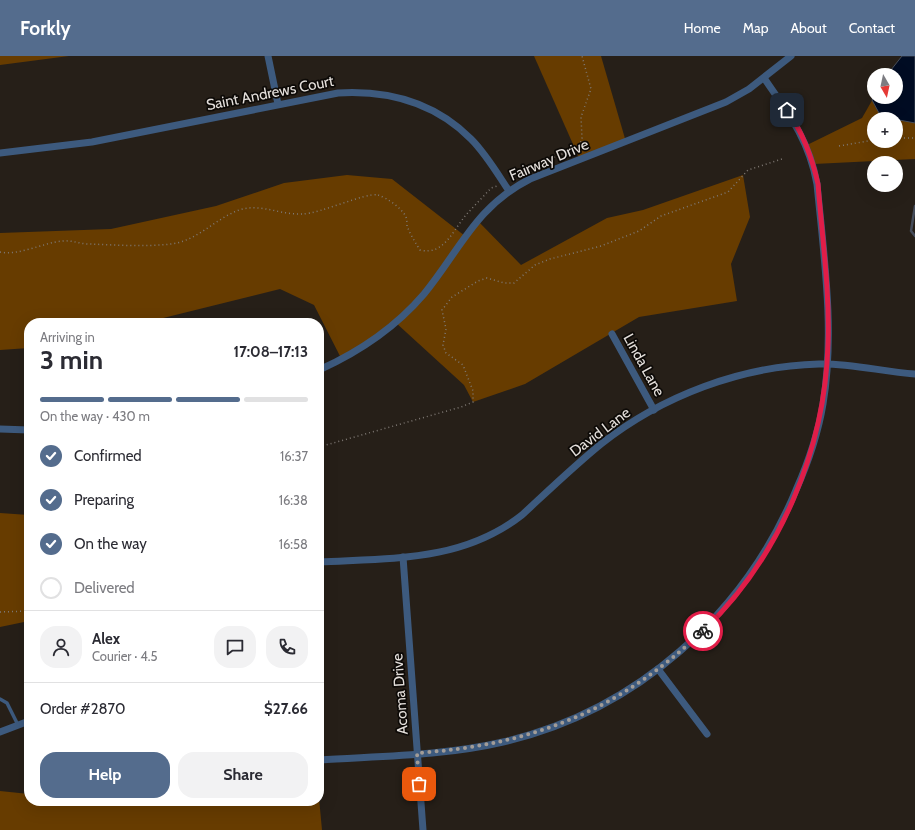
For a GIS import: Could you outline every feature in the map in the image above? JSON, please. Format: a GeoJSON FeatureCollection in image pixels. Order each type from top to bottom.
{"type":"FeatureCollection","features":[{"type":"Feature","properties":{"kind":"street"},"geometry":{"type":"LineString","coordinates":[[268,56],[278,104]]}},
{"type":"Feature","properties":{"kind":"street","name":"Fairway Drive"},"geometry":{"type":"LineString","coordinates":[[324,367],[358,350],[395,322],[414,304],[435,279],[477,220],[491,205],[509,191],[530,180],[702,112],[732,98],[764,78],[791,56]]}},
{"type":"Feature","properties":{"kind":"street"},"geometry":{"type":"LineString","coordinates":[[324,760],[468,748],[500,742],[545,729],[599,706],[645,679],[687,646],[724,608],[760,561],[777,533],[804,472],[815,441],[823,402],[827,364],[828,310],[818,184],[814,164],[795,122],[764,78]]}},
{"type":"Feature","properties":{"kind":"street","name":"Saint Andrews Court"},"geometry":{"type":"LineString","coordinates":[[0,153],[92,142],[338,93],[378,93],[410,101],[446,118],[466,135],[484,154],[509,191]]}},
{"type":"Feature","properties":{"kind":"street","name":"Linda Lane"},"geometry":{"type":"LineString","coordinates":[[612,334],[654,410]]}},
{"type":"Feature","properties":{"kind":"street","name":"David Lane"},"geometry":{"type":"LineString","coordinates":[[324,562],[403,557],[458,549],[494,534],[522,515],[600,445],[654,410],[684,394],[747,374],[791,366],[827,364],[915,374]]}},
{"type":"Feature","properties":{"kind":"street"},"geometry":{"type":"LineString","coordinates":[[0,429],[24,430]]}},
{"type":"Feature","properties":{"kind":"street","name":"Acoma Drive"},"geometry":{"type":"LineString","coordinates":[[403,557],[423,830]]}},
{"type":"Feature","properties":{"kind":"street"},"geometry":{"type":"LineString","coordinates":[[658,669],[706,734]]}},
{"type":"Feature","properties":{"kind":"street"},"geometry":{"type":"LineString","coordinates":[[0,732],[24,723]]}},
{"type":"Feature","properties":{"kind":"lane"},"geometry":{"type":"LineString","coordinates":[[0,700],[7,703],[18,725]]}},
{"type":"Feature","properties":{"kind":"path"},"geometry":{"type":"LineString","coordinates":[[510,178],[521,171],[579,147],[582,138],[581,117],[591,89],[582,56]]}},
{"type":"Feature","properties":{"kind":"path"},"geometry":{"type":"LineString","coordinates":[[903,138],[915,138]]}},
{"type":"Feature","properties":{"kind":"path"},"geometry":{"type":"LineString","coordinates":[[839,146],[867,141]]}},
{"type":"Feature","properties":{"kind":"path"},"geometry":{"type":"LineString","coordinates":[[324,445],[461,407],[473,402],[473,391],[463,365],[446,353],[443,345],[446,329],[442,310],[452,297],[478,281],[487,278],[504,283],[514,282],[536,265],[550,259],[601,246],[639,231],[661,216],[728,192],[748,170],[782,159]]}},
{"type":"Feature","properties":{"kind":"path"},"geometry":{"type":"LineString","coordinates":[[0,252],[10,252],[54,242],[68,241],[88,244],[147,246],[173,244],[190,238],[238,211],[250,208],[265,208],[302,214],[338,206],[369,195],[378,195],[398,207],[406,217],[408,226],[420,250],[427,252],[441,246],[448,240],[465,216],[491,188],[495,187]]}},
{"type":"Feature","properties":{"kind":"path"},"geometry":{"type":"LineString","coordinates":[[0,612],[24,611]]}},
{"type":"Feature","properties":{"kind":"shaded area"},"geometry":{"type":"Polygon","coordinates":[[[0,56],[69,56],[0,65],[0,56]]]}},
{"type":"Feature","properties":{"kind":"shaded area"},"geometry":{"type":"Polygon","coordinates":[[[534,56],[601,56],[626,142],[580,160],[534,56]]]}},
{"type":"Feature","properties":{"kind":"shaded area"},"geometry":{"type":"Polygon","coordinates":[[[902,56],[915,56],[915,159],[903,160],[903,156],[867,156],[867,161],[814,164],[807,145],[862,118],[870,104],[903,104],[903,68],[893,68],[902,56]]]}},
{"type":"Feature","properties":{"kind":"shaded area"},"geometry":{"type":"Polygon","coordinates":[[[347,175],[392,179],[465,236],[477,220],[521,265],[607,218],[643,210],[743,175],[750,217],[731,264],[737,301],[639,317],[525,384],[473,402],[464,385],[395,322],[342,360],[324,325],[324,318],[321,318],[314,305],[280,289],[163,318],[24,318],[24,348],[0,350],[0,233],[111,229],[216,206],[284,183],[347,175]]]}},
{"type":"Feature","properties":{"kind":"shaded area"},"geometry":{"type":"Polygon","coordinates":[[[0,513],[24,515],[24,622],[0,627],[0,513]]]}},
{"type":"Feature","properties":{"kind":"shaded area"},"geometry":{"type":"Polygon","coordinates":[[[0,791],[24,793],[24,806],[320,806],[322,830],[0,830],[0,791]]]}},
{"type":"Feature","properties":{"kind":"water"},"geometry":{"type":"Polygon","coordinates":[[[902,56],[915,56],[915,123],[903,121],[903,112],[878,112],[874,104],[903,104],[903,68],[893,68],[902,56]]]}},
{"type":"Feature","properties":{"kind":"waterway"},"geometry":{"type":"LineString","coordinates":[[915,206],[911,231],[915,236]]}},
{"type":"Feature","properties":{"kind":"way so far"},"geometry":{"type":"LineString","coordinates":[[419,784],[417,753],[468,748],[500,742],[545,729],[569,720],[617,697],[645,679],[672,659],[703,631]]}},
{"type":"Feature","properties":{"kind":"route"},"geometry":{"type":"LineString","coordinates":[[703,631],[745,582],[777,533],[789,509],[804,472],[815,441],[821,415],[827,364],[828,310],[818,184],[814,164],[807,146],[787,110]]}}]}
